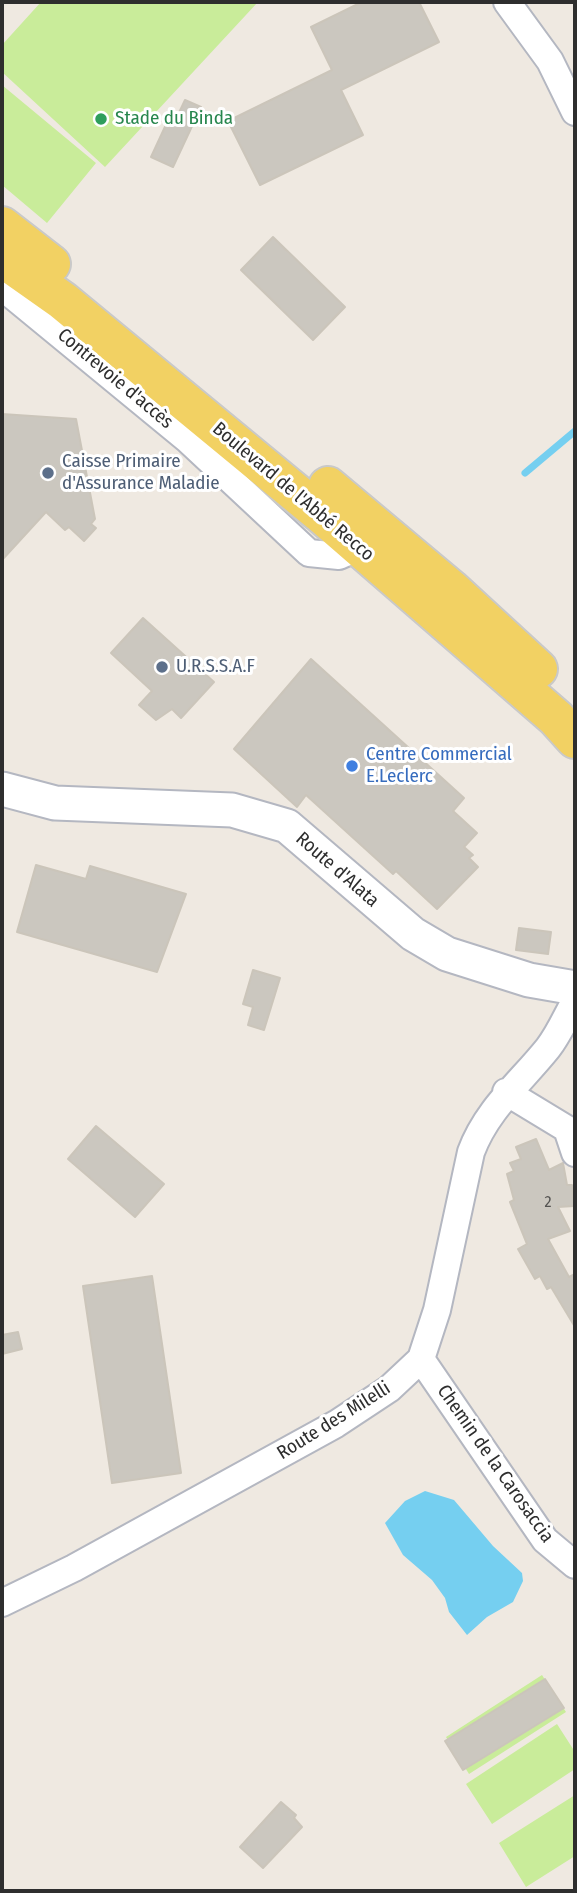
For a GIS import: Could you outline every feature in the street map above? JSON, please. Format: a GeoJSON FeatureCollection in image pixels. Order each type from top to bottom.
{"type":"FeatureCollection","features":[{"type":"Feature","properties":{"kind":"main road","name":"Boulevard de l'Abbé Recco"},"geometry":{"type":"LineString","coordinates":[[2,226],[338,494],[451,589],[575,704]]}},
{"type":"Feature","properties":{"kind":"main road","name":"Boulevard de l'Abbé Recco"},"geometry":{"type":"LineString","coordinates":[[2,258],[62,301],[359,547],[556,718],[575,738]]}},
{"type":"Feature","properties":{"kind":"street"},"geometry":{"type":"LineString","coordinates":[[507,2],[535,39],[566,70],[575,112]]}},
{"type":"Feature","properties":{"kind":"street","name":"Contrevoie d'accès"},"geometry":{"type":"LineString","coordinates":[[2,287],[188,440],[309,552],[339,556],[359,547]]}},
{"type":"Feature","properties":{"kind":"street","name":"Route d'Alata"},"geometry":{"type":"LineString","coordinates":[[2,789],[55,803],[232,810],[287,826],[413,934],[447,954],[529,980],[575,988]]}},
{"type":"Feature","properties":{"kind":"street","name":"Route des Milelli"},"geometry":{"type":"LineString","coordinates":[[2,1603],[74,1568],[337,1424],[389,1389],[421,1359],[437,1310],[471,1152],[479,1131],[506,1092],[549,1047],[575,1001]]}},
{"type":"Feature","properties":{"kind":"street"},"geometry":{"type":"LineString","coordinates":[[506,1092],[572,1135]]}},
{"type":"Feature","properties":{"kind":"street","name":"Chemin de la Carosaccia"},"geometry":{"type":"LineString","coordinates":[[421,1359],[545,1540],[575,1565]]}},
{"type":"Feature","properties":{"kind":"green space","name":"Stade du Binda"},"geometry":{"type":"Polygon","coordinates":[[[41,2],[258,2],[105,167],[2,72],[2,45],[41,2]]]}},
{"type":"Feature","properties":{"kind":"green space"},"geometry":{"type":"Polygon","coordinates":[[[2,85],[96,163],[47,223],[2,185],[2,85]]]}},
{"type":"Feature","properties":{"kind":"green space"},"geometry":{"type":"Polygon","coordinates":[[[542,1675],[566,1712],[469,1774],[446,1737],[542,1675]]]}},
{"type":"Feature","properties":{"kind":"green space"},"geometry":{"type":"Polygon","coordinates":[[[557,1724],[575,1752],[575,1769],[492,1824],[466,1784],[557,1724]]]}},
{"type":"Feature","properties":{"kind":"green space"},"geometry":{"type":"Polygon","coordinates":[[[575,1795],[575,1856],[526,1887],[499,1843],[575,1795]]]}},
{"type":"Feature","properties":{"kind":"water"},"geometry":{"type":"Polygon","coordinates":[[[425,1491],[454,1500],[493,1546],[522,1573],[523,1581],[513,1602],[487,1617],[467,1635],[449,1612],[445,1598],[432,1580],[403,1555],[385,1523],[405,1501],[425,1491]]]}},
{"type":"Feature","properties":{"kind":"building"},"geometry":{"type":"Polygon","coordinates":[[[362,2],[419,2],[439,42],[341,90],[363,135],[260,185],[228,121],[332,70],[311,27],[362,2]]]}},
{"type":"Feature","properties":{"kind":"building"},"geometry":{"type":"Polygon","coordinates":[[[185,100],[201,107],[173,167],[151,157],[170,116],[176,119],[185,100]]]}},
{"type":"Feature","properties":{"kind":"building"},"geometry":{"type":"Polygon","coordinates":[[[273,237],[345,307],[313,340],[241,270],[273,237]]]}},
{"type":"Feature","properties":{"kind":"building","name":"Caisse Primaire d'Assurance Maladie"},"geometry":{"type":"Polygon","coordinates":[[[2,414],[76,419],[95,519],[91,524],[96,528],[84,541],[69,527],[65,530],[46,512],[2,560],[2,414]]]}},
{"type":"Feature","properties":{"kind":"building","name":"U.R.S.S.A.F"},"geometry":{"type":"Polygon","coordinates":[[[143,618],[214,682],[181,718],[172,709],[156,720],[139,705],[152,691],[111,653],[143,618]]]}},
{"type":"Feature","properties":{"kind":"building","name":"Centre Commercial E.Leclerc"},"geometry":{"type":"Polygon","coordinates":[[[311,659],[464,798],[453,811],[477,833],[464,847],[473,855],[469,858],[478,867],[437,909],[396,871],[393,874],[306,795],[297,807],[234,749],[311,659]]]}},
{"type":"Feature","properties":{"kind":"building"},"geometry":{"type":"Polygon","coordinates":[[[36,865],[86,879],[90,866],[186,894],[157,972],[17,932],[36,865]]]}},
{"type":"Feature","properties":{"kind":"building"},"geometry":{"type":"Polygon","coordinates":[[[519,928],[551,932],[548,954],[516,950],[519,928]]]}},
{"type":"Feature","properties":{"kind":"building"},"geometry":{"type":"Polygon","coordinates":[[[253,970],[280,978],[264,1030],[248,1025],[253,1007],[243,1004],[253,970]]]}},
{"type":"Feature","properties":{"kind":"building"},"geometry":{"type":"Polygon","coordinates":[[[96,1126],[164,1184],[135,1217],[68,1159],[96,1126]]]}},
{"type":"Feature","properties":{"kind":"building"},"geometry":{"type":"Polygon","coordinates":[[[536,1139],[549,1170],[563,1163],[567,1185],[572,1185],[574,1206],[558,1207],[570,1231],[548,1239],[569,1277],[575,1274],[575,1327],[551,1287],[547,1289],[540,1276],[535,1279],[518,1249],[527,1244],[510,1202],[514,1200],[507,1174],[514,1171],[510,1163],[521,1159],[516,1147],[536,1139]]]}},
{"type":"Feature","properties":{"kind":"building"},"geometry":{"type":"Polygon","coordinates":[[[152,1276],[181,1473],[112,1483],[83,1286],[152,1276]]]}},
{"type":"Feature","properties":{"kind":"building"},"geometry":{"type":"Polygon","coordinates":[[[18,1332],[22,1349],[2,1354],[2,1335],[18,1332]]]}},
{"type":"Feature","properties":{"kind":"building"},"geometry":{"type":"Polygon","coordinates":[[[545,1679],[564,1708],[463,1770],[445,1741],[545,1679]]]}},
{"type":"Feature","properties":{"kind":"building"},"geometry":{"type":"Polygon","coordinates":[[[281,1802],[296,1815],[294,1818],[302,1827],[263,1868],[240,1847],[281,1802]]]}},
{"type":"Feature","properties":{"kind":"waterway"},"geometry":{"type":"LineString","coordinates":[[525,473],[575,431]]}},
{"type":"Feature","properties":{"kind":"place","name":"Stade du Binda"},"geometry":{"type":"Point","coordinates":[101,119]}},
{"type":"Feature","properties":{"kind":"place","name":"Caisse Primaire d'Assurance Maladie"},"geometry":{"type":"Point","coordinates":[48,473]}},
{"type":"Feature","properties":{"kind":"place","name":"U.R.S.S.A.F"},"geometry":{"type":"Point","coordinates":[162,667]}},
{"type":"Feature","properties":{"kind":"place","name":"Centre Commercial E.Leclerc"},"geometry":{"type":"Point","coordinates":[352,766]}}]}
